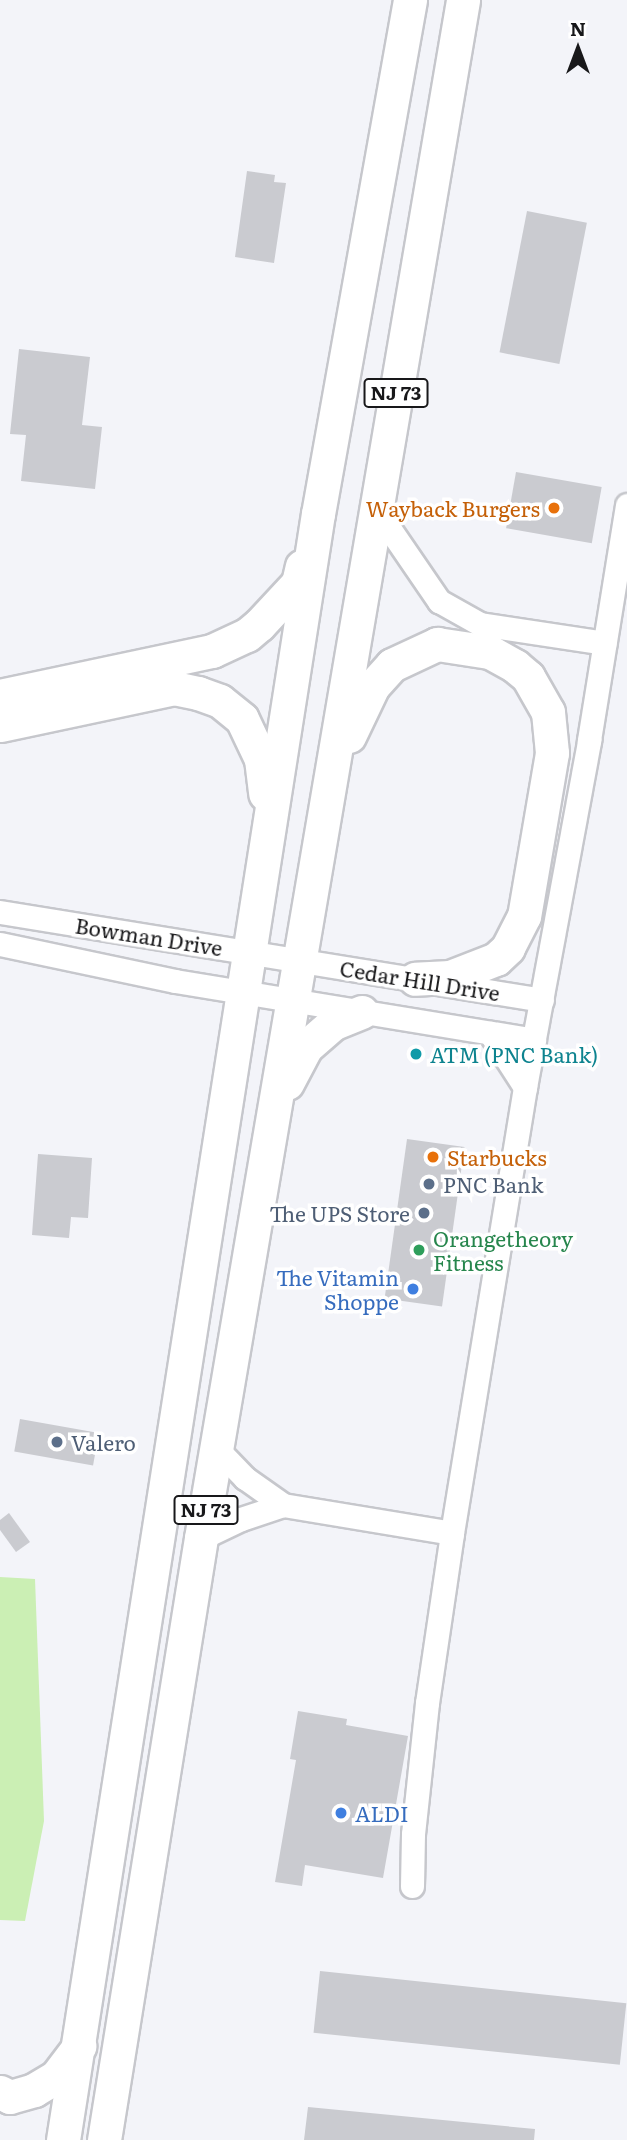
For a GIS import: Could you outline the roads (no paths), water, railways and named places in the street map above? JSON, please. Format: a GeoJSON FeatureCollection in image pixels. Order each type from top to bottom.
{"type":"FeatureCollection","features":[{"type":"Feature","properties":{"kind":"highway","name":"NJ 73"},"geometry":{"type":"LineString","coordinates":[[64,2140],[318,514],[410,0]]}},
{"type":"Feature","properties":{"kind":"highway","name":"NJ 73"},"geometry":{"type":"LineString","coordinates":[[104,2140],[216,1448],[463,0]]}},
{"type":"Feature","properties":{"kind":"highway"},"geometry":{"type":"LineString","coordinates":[[0,695],[212,651],[247,635],[273,612],[298,583],[311,527],[318,514]]}},
{"type":"Feature","properties":{"kind":"highway"},"geometry":{"type":"LineString","coordinates":[[328,787],[358,712],[373,686],[392,665],[437,644],[490,652],[515,666],[528,677],[548,712],[552,753],[524,916],[508,948],[496,959],[450,977],[415,979]]}},
{"type":"Feature","properties":{"kind":"highway"},"geometry":{"type":"LineString","coordinates":[[0,725],[174,688],[220,701],[242,719],[261,759],[265,790],[262,871]]}},
{"type":"Feature","properties":{"kind":"highway"},"geometry":{"type":"LineString","coordinates":[[276,1103],[306,1047],[332,1024],[362,1012]]}},
{"type":"Feature","properties":{"kind":"highway"},"geometry":{"type":"LineString","coordinates":[[0,2092],[10,2096],[34,2090],[56,2077],[79,2046]]}},
{"type":"Feature","properties":{"kind":"street"},"geometry":{"type":"LineString","coordinates":[[412,1886],[413,1834],[427,1703],[452,1533],[525,1087],[605,643],[627,505]]}},
{"type":"Feature","properties":{"kind":"street"},"geometry":{"type":"LineString","coordinates":[[376,509],[439,601],[449,607],[480,624],[605,643]]}},
{"type":"Feature","properties":{"kind":"street","name":"Bowman Drive"},"geometry":{"type":"LineString","coordinates":[[0,912],[298,960]]}},
{"type":"Feature","properties":{"kind":"street","name":"Bowman Drive"},"geometry":{"type":"LineString","coordinates":[[0,944],[176,981],[292,1000]]}},
{"type":"Feature","properties":{"kind":"street","name":"Cedar Hill Drive"},"geometry":{"type":"LineString","coordinates":[[298,960],[542,1000]]}},
{"type":"Feature","properties":{"kind":"street","name":"Cedar Hill Drive"},"geometry":{"type":"LineString","coordinates":[[292,1000],[534,1040]]}},
{"type":"Feature","properties":{"kind":"street"},"geometry":{"type":"LineString","coordinates":[[490,1033],[525,1087]]}},
{"type":"Feature","properties":{"kind":"street"},"geometry":{"type":"LineString","coordinates":[[216,1448],[245,1478],[283,1505],[452,1533]]}},
{"type":"Feature","properties":{"kind":"street"},"geometry":{"type":"LineString","coordinates":[[201,1538],[240,1519],[283,1505]]}},
{"type":"Feature","properties":{"kind":"place","name":"Wayback Burgers"},"geometry":{"type":"Point","coordinates":[554,508]}},
{"type":"Feature","properties":{"kind":"place","name":"ATM (PNC Bank)"},"geometry":{"type":"Point","coordinates":[416,1054]}},
{"type":"Feature","properties":{"kind":"place","name":"Starbucks"},"geometry":{"type":"Point","coordinates":[433,1157]}},
{"type":"Feature","properties":{"kind":"place","name":"PNC Bank"},"geometry":{"type":"Point","coordinates":[429,1184]}},
{"type":"Feature","properties":{"kind":"place","name":"The UPS Store"},"geometry":{"type":"Point","coordinates":[424,1213]}},
{"type":"Feature","properties":{"kind":"place","name":"Orangetheory Fitness"},"geometry":{"type":"Point","coordinates":[419,1250]}},
{"type":"Feature","properties":{"kind":"place","name":"The Vitamin Shoppe"},"geometry":{"type":"Point","coordinates":[413,1289]}},
{"type":"Feature","properties":{"kind":"place","name":"Valero"},"geometry":{"type":"Point","coordinates":[57,1442]}},
{"type":"Feature","properties":{"kind":"place","name":"ALDI"},"geometry":{"type":"Point","coordinates":[341,1813]}}]}
